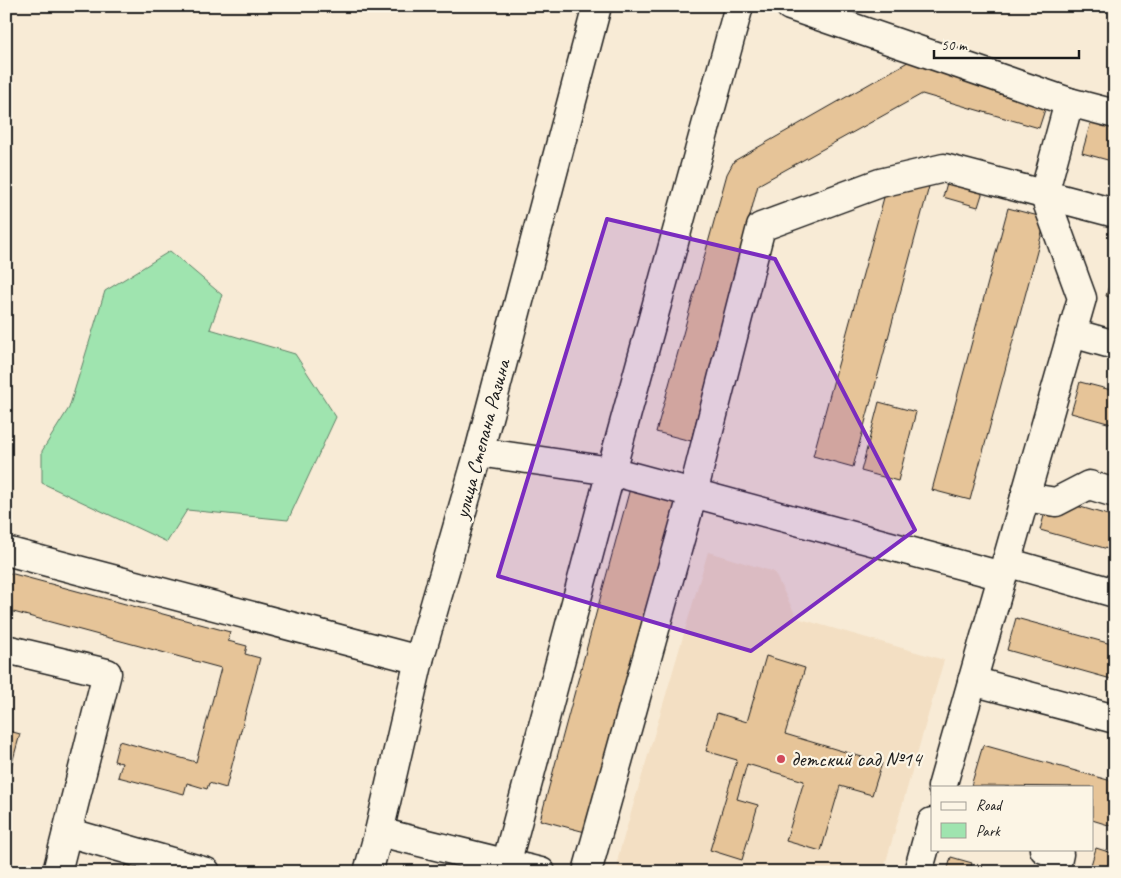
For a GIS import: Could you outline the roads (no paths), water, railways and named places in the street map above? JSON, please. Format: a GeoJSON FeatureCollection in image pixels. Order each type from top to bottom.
{"type":"FeatureCollection","features":[{"type":"Feature","properties":{"kind":"street","name":"улица Степана Разина"},"geometry":{"type":"LineString","coordinates":[[368,872],[419,660],[479,452],[597,6]]}},
{"type":"Feature","properties":{"kind":"street"},"geometry":{"type":"LineString","coordinates":[[505,867],[611,471],[739,6]]}},
{"type":"Feature","properties":{"kind":"street"},"geometry":{"type":"LineString","coordinates":[[790,6],[1069,102],[1115,114]]}},
{"type":"Feature","properties":{"kind":"street"},"geometry":{"type":"LineString","coordinates":[[942,786],[1082,298],[1044,194],[1069,102]]}},
{"type":"Feature","properties":{"kind":"street"},"geometry":{"type":"LineString","coordinates":[[587,872],[693,493],[761,227],[880,183],[944,168],[1115,213]]}},
{"type":"Feature","properties":{"kind":"street"},"geometry":{"type":"LineString","coordinates":[[1072,333],[1115,345]]}},
{"type":"Feature","properties":{"kind":"street"},"geometry":{"type":"LineString","coordinates":[[479,452],[611,471],[693,493],[1004,569],[1115,593]]}},
{"type":"Feature","properties":{"kind":"street"},"geometry":{"type":"LineString","coordinates":[[1025,497],[1056,502],[1090,485],[1115,493]]}},
{"type":"Feature","properties":{"kind":"street"},"geometry":{"type":"LineString","coordinates":[[6,551],[419,660]]}},
{"type":"Feature","properties":{"kind":"street"},"geometry":{"type":"LineString","coordinates":[[6,648],[107,673],[58,872]]}},
{"type":"Feature","properties":{"kind":"street"},"geometry":{"type":"LineString","coordinates":[[972,681],[1115,719]]}},
{"type":"Feature","properties":{"kind":"street"},"geometry":{"type":"LineString","coordinates":[[918,872],[931,826]]}},
{"type":"Feature","properties":{"kind":"street"},"geometry":{"type":"LineString","coordinates":[[67,832],[206,872]]}},
{"type":"Feature","properties":{"kind":"street"},"geometry":{"type":"LineString","coordinates":[[379,832],[505,867],[541,872]]}},
{"type":"Feature","properties":{"kind":"street"},"geometry":{"type":"LineString","coordinates":[[1047,850],[1059,854],[1056,872]]}},
{"type":"Feature","properties":{"kind":"place","name":"детский сад №14"},"geometry":{"type":"Point","coordinates":[781,759]}}]}
